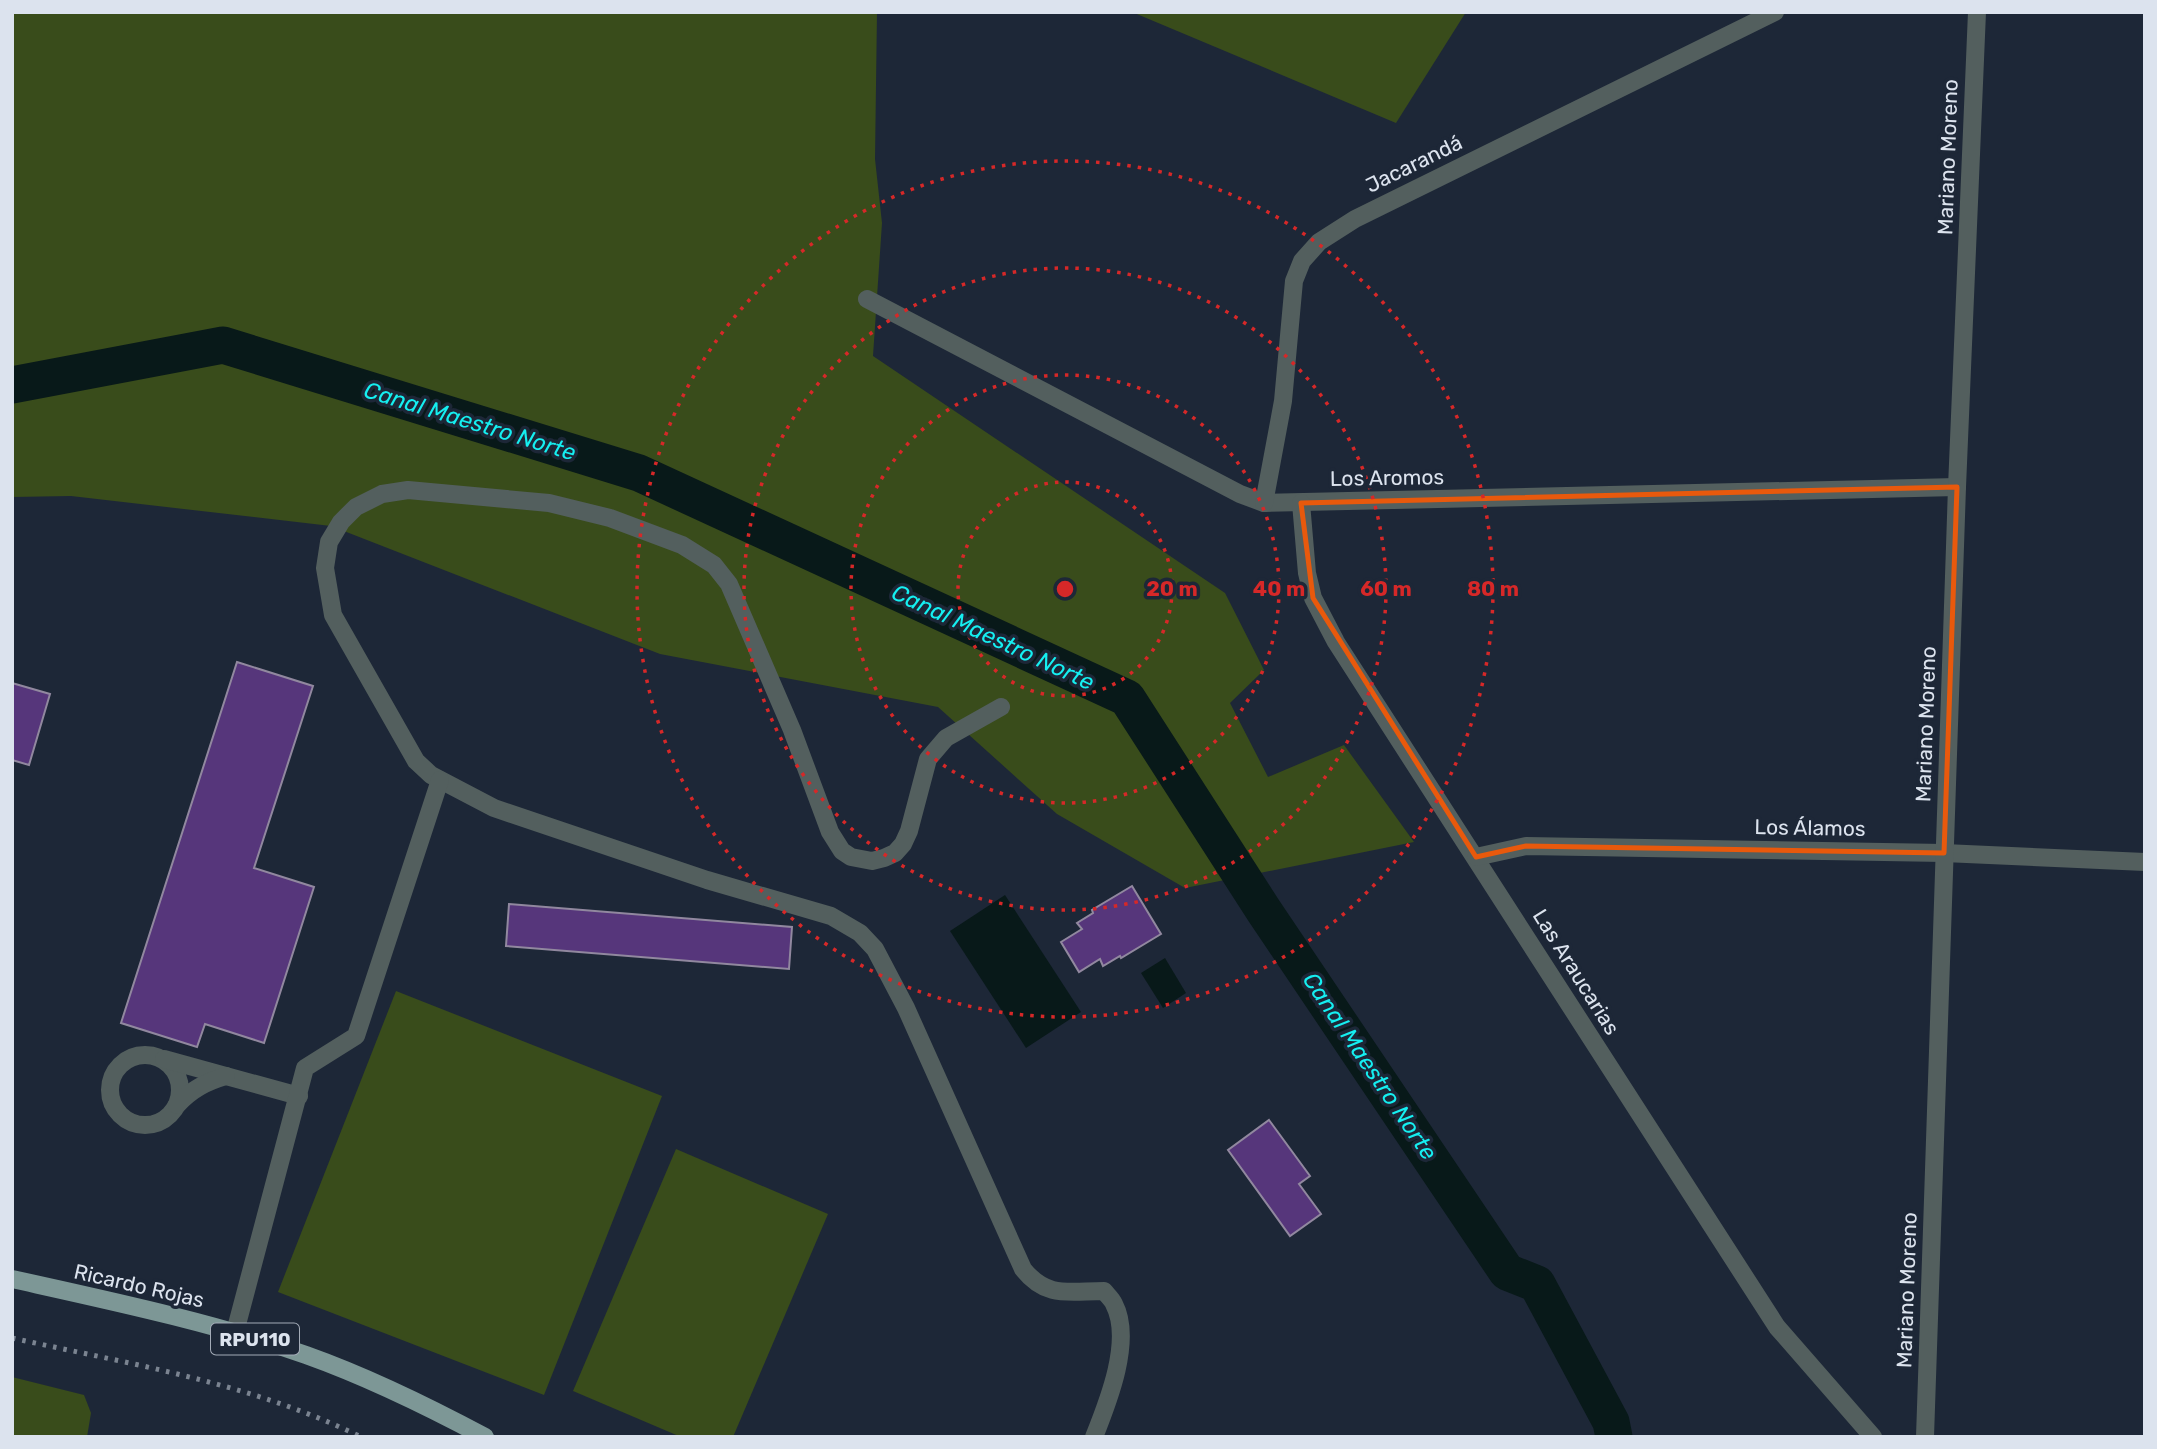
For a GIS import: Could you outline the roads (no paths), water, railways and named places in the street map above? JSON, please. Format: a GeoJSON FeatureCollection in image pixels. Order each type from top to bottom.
{"type":"FeatureCollection","features":[{"type":"Feature","properties":{"kind":"main road","name":"Ricardo Rojas"},"geometry":{"type":"LineString","coordinates":[[12,1279],[235,1332],[308,1356],[372,1381],[485,1437]]}},
{"type":"Feature","properties":{"kind":"street","name":"Jacarandá"},"geometry":{"type":"LineString","coordinates":[[1264,503],[1283,401],[1294,281],[1301,261],[1319,242],[1354,219],[1775,12]]}},
{"type":"Feature","properties":{"kind":"street","name":"Mariano Moreno"},"geometry":{"type":"LineString","coordinates":[[1925,1437],[1957,486],[1977,12]]}},
{"type":"Feature","properties":{"kind":"street","name":"Los Aromos"},"geometry":{"type":"LineString","coordinates":[[867,299],[1240,494],[1264,503],[1957,486]]}},
{"type":"Feature","properties":{"kind":"street"},"geometry":{"type":"LineString","coordinates":[[1001,707],[946,738],[928,760],[909,831],[895,853],[872,862],[851,857],[835,842],[782,705],[729,584],[714,565],[682,545],[610,518],[549,503],[408,489],[382,494],[356,507],[341,522],[329,542],[325,568],[333,615],[416,761],[431,775],[494,808],[707,880],[831,916],[860,933],[875,949],[906,1008],[1023,1269],[1035,1284],[1050,1291],[1104,1291],[1115,1305],[1121,1353],[1094,1437]]}},
{"type":"Feature","properties":{"kind":"street","name":"Las Araucarias"},"geometry":{"type":"LineString","coordinates":[[1301,503],[1307,573],[1313,598],[1336,642],[1777,1327],[1873,1437]]}},
{"type":"Feature","properties":{"kind":"street"},"geometry":{"type":"LineString","coordinates":[[235,1332],[305,1068],[356,1036],[440,780]]}},
{"type":"Feature","properties":{"kind":"street","name":"Los Álamos"},"geometry":{"type":"LineString","coordinates":[[1476,857],[1526,846],[1944,853],[2145,862]]}},
{"type":"Feature","properties":{"kind":"street"},"geometry":{"type":"LineString","coordinates":[[226,1076],[198,1087],[170,1114],[150,1125],[138,1125],[117,1113],[111,1102],[111,1079],[117,1069],[135,1056],[158,1057],[299,1096]]}},
{"type":"Feature","properties":{"kind":"street"},"geometry":{"type":"LineString","coordinates":[[158,1057],[167,1063],[179,1082],[177,1105]]}},
{"type":"Feature","properties":{"kind":"waterway","name":"Canal Maestro Norte"},"geometry":{"type":"LineString","coordinates":[[12,385],[223,345],[639,473],[1127,698],[1264,911],[1507,1272],[1537,1284],[1611,1422],[1614,1437]]}},
{"type":"Feature","properties":{"kind":"railway"},"geometry":{"type":"LineString","coordinates":[[12,1338],[233,1389],[277,1402],[361,1437]]}}]}
